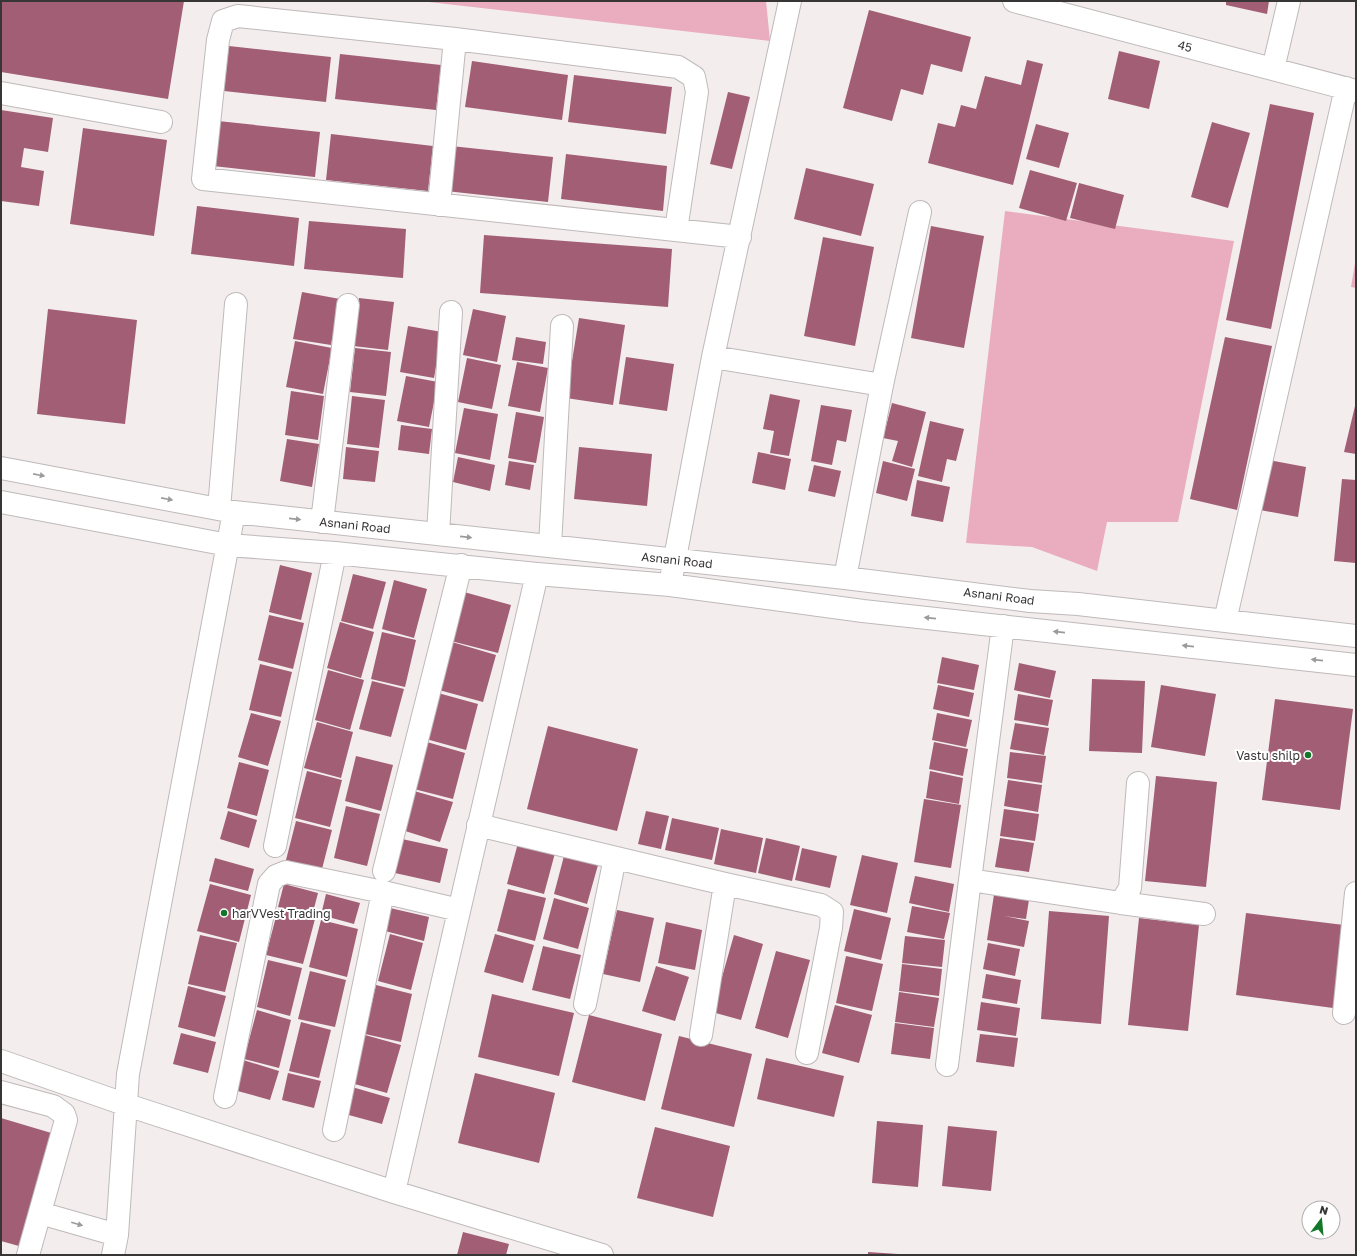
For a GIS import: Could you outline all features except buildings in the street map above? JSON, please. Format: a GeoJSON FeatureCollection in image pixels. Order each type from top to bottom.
{"type":"FeatureCollection","features":[{"type":"Feature","properties":{"kind":"street"},"geometry":{"type":"LineString","coordinates":[[670,585],[713,357],[790,1]]}},
{"type":"Feature","properties":{"kind":"street","name":"45"},"geometry":{"type":"LineString","coordinates":[[1014,1],[1351,90]]}},
{"type":"Feature","properties":{"kind":"street"},"geometry":{"type":"LineString","coordinates":[[1273,69],[1289,1]]}},
{"type":"Feature","properties":{"kind":"street"},"geometry":{"type":"LineString","coordinates":[[676,230],[698,92],[694,77],[678,67],[455,38],[238,16],[223,21],[218,40],[203,179],[740,237]]}},
{"type":"Feature","properties":{"kind":"street"},"geometry":{"type":"LineString","coordinates":[[439,205],[455,38]]}},
{"type":"Feature","properties":{"kind":"street"},"geometry":{"type":"LineString","coordinates":[[1226,621],[1351,90]]}},
{"type":"Feature","properties":{"kind":"street"},"geometry":{"type":"LineString","coordinates":[[1,93],[161,122]]}},
{"type":"Feature","properties":{"kind":"street"},"geometry":{"type":"LineString","coordinates":[[845,578],[882,386],[920,212]]}},
{"type":"Feature","properties":{"kind":"street"},"geometry":{"type":"LineString","coordinates":[[40,1213],[115,1245],[127,1104],[128,1074],[228,545],[226,511],[236,304]]}},
{"type":"Feature","properties":{"kind":"street"},"geometry":{"type":"LineString","coordinates":[[322,522],[348,305]]}},
{"type":"Feature","properties":{"kind":"street"},"geometry":{"type":"LineString","coordinates":[[438,534],[451,312]]}},
{"type":"Feature","properties":{"kind":"street"},"geometry":{"type":"LineString","coordinates":[[550,546],[562,326]]}},
{"type":"Feature","properties":{"kind":"street"},"geometry":{"type":"LineString","coordinates":[[713,357],[882,386]]}},
{"type":"Feature","properties":{"kind":"street","name":"Asnani Road"},"geometry":{"type":"LineString","coordinates":[[1,468],[226,511],[845,578],[1030,601],[1078,604],[1356,636]]}},
{"type":"Feature","properties":{"kind":"street"},"geometry":{"type":"LineString","coordinates":[[1,502],[228,545],[335,553],[537,574],[670,585],[863,611],[1356,665]]}},
{"type":"Feature","properties":{"kind":"street"},"geometry":{"type":"LineString","coordinates":[[275,846],[335,553]]}},
{"type":"Feature","properties":{"kind":"street"},"geometry":{"type":"LineString","coordinates":[[384,871],[461,565]]}},
{"type":"Feature","properties":{"kind":"street"},"geometry":{"type":"LineString","coordinates":[[394,1192],[537,574]]}},
{"type":"Feature","properties":{"kind":"street"},"geometry":{"type":"LineString","coordinates":[[948,1065],[1003,626]]}},
{"type":"Feature","properties":{"kind":"street"},"geometry":{"type":"LineString","coordinates":[[1121,903],[1130,888],[1138,783]]}},
{"type":"Feature","properties":{"kind":"street"},"geometry":{"type":"LineString","coordinates":[[478,825],[725,884],[821,905],[832,912],[831,928],[807,1053]]}},
{"type":"Feature","properties":{"kind":"street"},"geometry":{"type":"LineString","coordinates":[[585,1004],[615,858]]}},
{"type":"Feature","properties":{"kind":"street"},"geometry":{"type":"LineString","coordinates":[[224,1097],[269,884],[276,876],[286,872],[383,892],[459,910]]}},
{"type":"Feature","properties":{"kind":"street"},"geometry":{"type":"LineString","coordinates":[[970,880],[1204,914]]}},
{"type":"Feature","properties":{"kind":"street"},"geometry":{"type":"LineString","coordinates":[[701,1035],[725,884]]}},
{"type":"Feature","properties":{"kind":"street"},"geometry":{"type":"LineString","coordinates":[[334,1130],[383,892]]}},
{"type":"Feature","properties":{"kind":"street"},"geometry":{"type":"LineString","coordinates":[[1344,1013],[1356,893]]}},
{"type":"Feature","properties":{"kind":"street"},"geometry":{"type":"LineString","coordinates":[[1,1061],[394,1192],[602,1255]]}},
{"type":"Feature","properties":{"kind":"street"},"geometry":{"type":"LineString","coordinates":[[1,1092],[53,1106],[64,1114],[66,1120],[28,1255]]}},
{"type":"Feature","properties":{"kind":"shaded area"},"geometry":{"type":"Polygon","coordinates":[[[420,1],[766,1],[770,41],[420,1]]]}},
{"type":"Feature","properties":{"kind":"shaded area"},"geometry":{"type":"Polygon","coordinates":[[[1005,211],[1234,241],[1178,522],[1107,522],[1097,571],[1032,547],[966,543],[1005,211]]]}},
{"type":"Feature","properties":{"kind":"shaded area"},"geometry":{"type":"Polygon","coordinates":[[[1356,257],[1356,288],[1351,287],[1356,257]]]}},
{"type":"Feature","properties":{"kind":"place","name":"Vastu shilp"},"geometry":{"type":"Point","coordinates":[1308,755]}},
{"type":"Feature","properties":{"kind":"place","name":"harVVest Trading"},"geometry":{"type":"Point","coordinates":[224,913]}}]}
